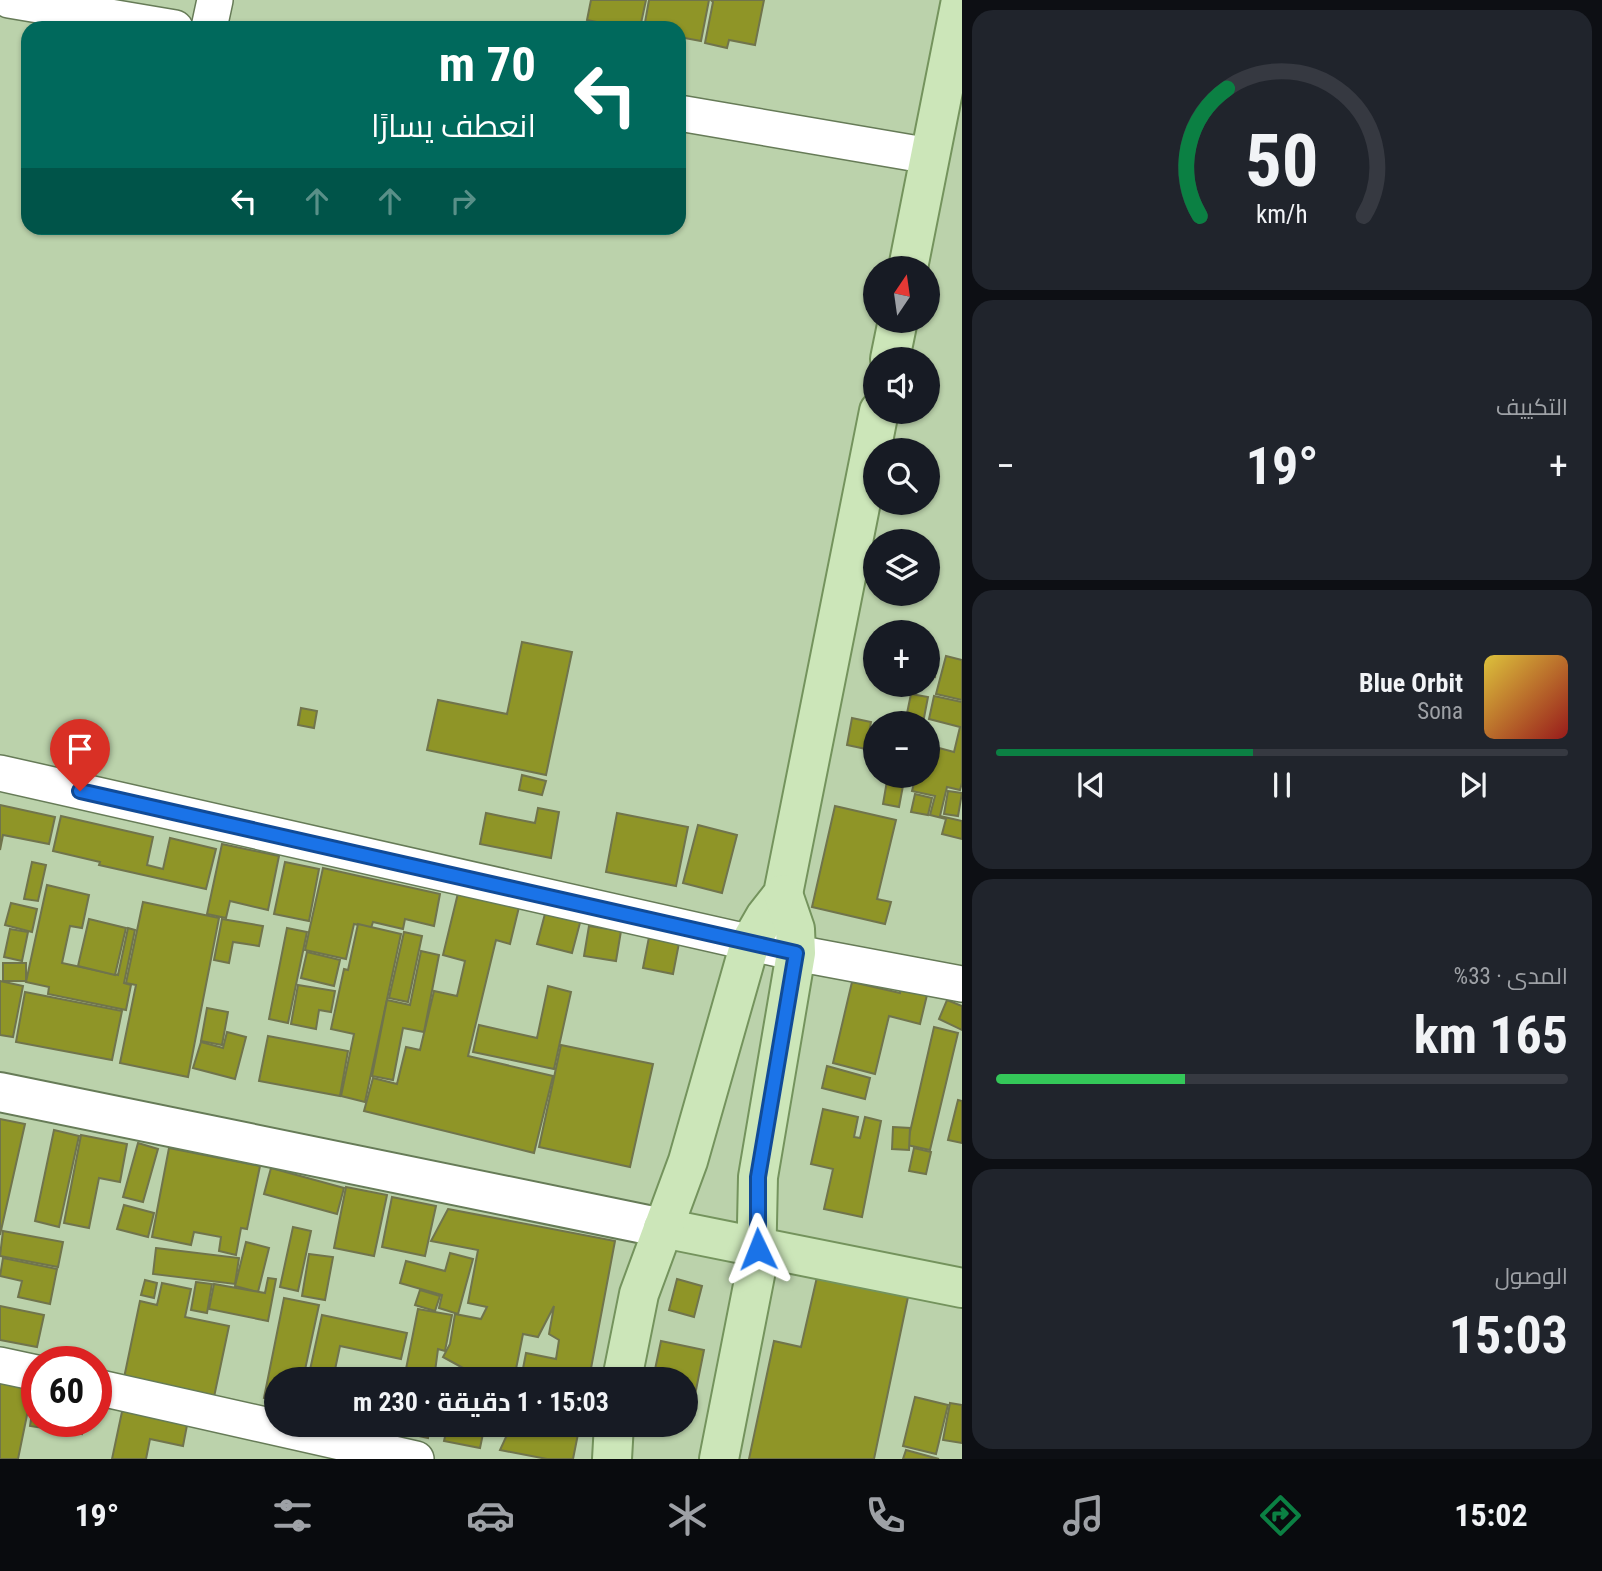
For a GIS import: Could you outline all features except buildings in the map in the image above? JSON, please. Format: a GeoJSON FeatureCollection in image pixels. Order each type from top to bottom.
{"type":"FeatureCollection","features":[{"type":"Feature","properties":{"kind":"main road"},"geometry":{"type":"LineString","coordinates":[[910,256],[961,0]]}},
{"type":"Feature","properties":{"kind":"main road"},"geometry":{"type":"LineString","coordinates":[[624,1367],[639,1294],[688,1161],[750,943],[783,894],[877,424]]}},
{"type":"Feature","properties":{"kind":"main road"},"geometry":{"type":"LineString","coordinates":[[719,1459],[750,1309],[758,1249],[758,1177],[796,953],[795,929],[783,894]]}},
{"type":"Feature","properties":{"kind":"main road"},"geometry":{"type":"LineString","coordinates":[[663,1228],[961,1288]]}},
{"type":"Feature","properties":{"kind":"main road"},"geometry":{"type":"LineString","coordinates":[[612,1459],[613,1437]]}},
{"type":"Feature","properties":{"kind":"street"},"geometry":{"type":"LineString","coordinates":[[9,0],[134,21]]}},
{"type":"Feature","properties":{"kind":"street"},"geometry":{"type":"LineString","coordinates":[[210,21],[215,0]]}},
{"type":"Feature","properties":{"kind":"street"},"geometry":{"type":"LineString","coordinates":[[686,114],[930,156]]}},
{"type":"Feature","properties":{"kind":"street"},"geometry":{"type":"LineString","coordinates":[[0,773],[750,943],[961,984]]}},
{"type":"Feature","properties":{"kind":"street"},"geometry":{"type":"LineString","coordinates":[[0,1092],[663,1228]]}},
{"type":"Feature","properties":{"kind":"street"},"geometry":{"type":"LineString","coordinates":[[0,1365],[21,1370]]}},
{"type":"Feature","properties":{"kind":"street"},"geometry":{"type":"LineString","coordinates":[[112,1391],[416,1459]]}},
{"type":"Feature","properties":{"kind":"route"},"geometry":{"type":"LineString","coordinates":[[80,791],[796,953],[758,1177],[758,1249]]}}]}
